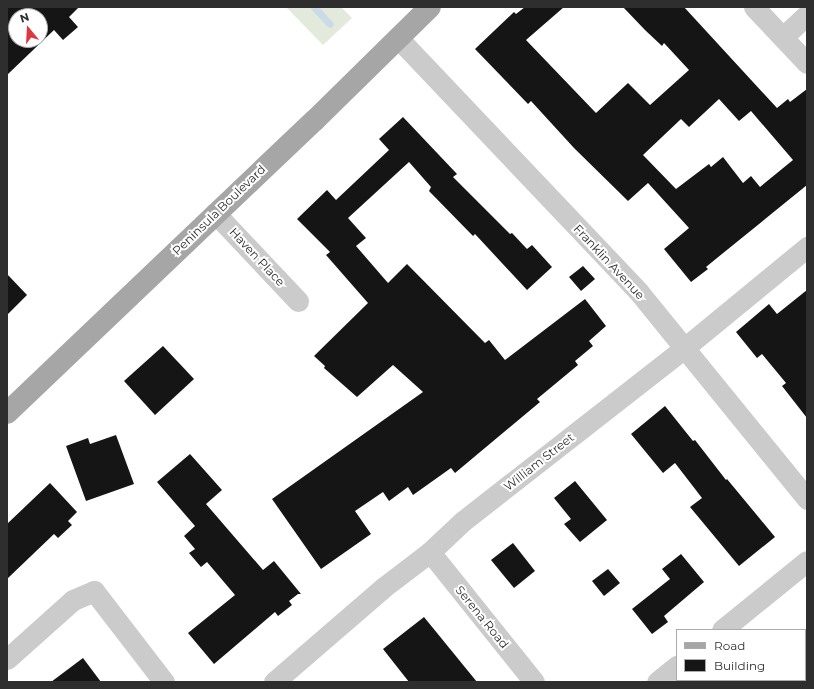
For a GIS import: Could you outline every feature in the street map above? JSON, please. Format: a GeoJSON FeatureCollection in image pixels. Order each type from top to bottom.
{"type":"FeatureCollection","features":[{"type":"Feature","properties":{"kind":"main road","name":"Peninsula Boulevard"},"geometry":{"type":"LineString","coordinates":[[7,413],[215,213],[315,120],[430,7]]}},
{"type":"Feature","properties":{"kind":"street"},"geometry":{"type":"LineString","coordinates":[[754,7],[807,63]]}},
{"type":"Feature","properties":{"kind":"street"},"geometry":{"type":"LineString","coordinates":[[783,38],[807,15]]}},
{"type":"Feature","properties":{"kind":"street","name":"Franklin Avenue"},"geometry":{"type":"LineString","coordinates":[[398,38],[638,291],[683,349],[807,498]]}},
{"type":"Feature","properties":{"kind":"street","name":"Haven Place"},"geometry":{"type":"LineString","coordinates":[[215,213],[298,301]]}},
{"type":"Feature","properties":{"kind":"street","name":"William Street"},"geometry":{"type":"LineString","coordinates":[[274,682],[384,587],[430,552],[463,521],[683,349],[807,246]]}},
{"type":"Feature","properties":{"kind":"street","name":"Serena Road"},"geometry":{"type":"LineString","coordinates":[[430,552],[534,682]]}},
{"type":"Feature","properties":{"kind":"street"},"geometry":{"type":"LineString","coordinates":[[723,629],[807,561]]}},
{"type":"Feature","properties":{"kind":"street"},"geometry":{"type":"LineString","coordinates":[[7,659],[73,600],[94,591],[164,682]]}},
{"type":"Feature","properties":{"kind":"street"},"geometry":{"type":"LineString","coordinates":[[657,682],[676,667]]}},
{"type":"Feature","properties":{"kind":"shaded area"},"geometry":{"type":"Polygon","coordinates":[[[286,7],[341,7],[352,18],[323,45],[286,7]]]}},
{"type":"Feature","properties":{"kind":"building"},"geometry":{"type":"Polygon","coordinates":[[[7,7],[79,7],[69,17],[78,27],[63,40],[54,30],[48,36],[48,8],[8,8],[8,48],[35,48],[7,75],[7,7]]]}},
{"type":"Feature","properties":{"kind":"building"},"geometry":{"type":"Polygon","coordinates":[[[525,7],[564,7],[526,40],[596,113],[628,83],[650,105],[689,70],[664,43],[662,46],[623,7],[684,7],[777,108],[788,99],[790,102],[807,89],[807,185],[706,267],[708,269],[691,282],[664,249],[689,228],[648,183],[628,201],[574,148],[531,101],[528,104],[475,49],[514,12],[516,14],[525,7]],[[719,99],[689,127],[681,119],[643,155],[676,189],[709,164],[711,167],[723,157],[743,183],[751,176],[760,187],[793,160],[751,111],[739,121],[719,99]]]}},
{"type":"Feature","properties":{"kind":"building"},"geometry":{"type":"Polygon","coordinates":[[[403,117],[457,174],[453,177],[510,234],[512,233],[527,249],[532,245],[552,267],[527,290],[475,234],[473,236],[429,191],[431,187],[409,162],[348,218],[366,238],[356,246],[388,283],[407,264],[485,343],[489,340],[505,360],[585,299],[606,326],[589,341],[593,346],[575,361],[578,365],[537,399],[540,402],[455,473],[451,468],[413,495],[408,487],[389,501],[383,492],[355,511],[371,534],[321,569],[272,499],[423,392],[393,365],[357,397],[324,368],[325,366],[314,356],[368,303],[326,255],[330,252],[297,219],[327,190],[336,200],[389,150],[379,139],[403,117]]]}},
{"type":"Feature","properties":{"kind":"building"},"geometry":{"type":"Polygon","coordinates":[[[583,266],[595,279],[581,291],[569,277],[583,266]]]}},
{"type":"Feature","properties":{"kind":"building"},"geometry":{"type":"Polygon","coordinates":[[[7,274],[27,295],[7,315],[7,274]]]}},
{"type":"Feature","properties":{"kind":"building"},"geometry":{"type":"Polygon","coordinates":[[[807,290],[807,418],[782,386],[786,383],[762,354],[757,358],[736,332],[769,304],[777,314],[807,290]]]}},
{"type":"Feature","properties":{"kind":"building"},"geometry":{"type":"Polygon","coordinates":[[[163,346],[194,379],[155,415],[124,381],[163,346]]]}},
{"type":"Feature","properties":{"kind":"building"},"geometry":{"type":"Polygon","coordinates":[[[665,406],[775,537],[739,566],[690,507],[702,498],[675,463],[663,473],[631,434],[665,406]]]}},
{"type":"Feature","properties":{"kind":"building"},"geometry":{"type":"Polygon","coordinates":[[[116,435],[134,484],[86,501],[66,446],[88,438],[90,444],[116,435]]]}},
{"type":"Feature","properties":{"kind":"building"},"geometry":{"type":"Polygon","coordinates":[[[190,454],[222,490],[206,504],[263,570],[274,561],[301,594],[298,594],[289,601],[292,605],[278,616],[275,612],[214,664],[188,633],[235,595],[207,562],[201,567],[189,553],[195,549],[184,536],[195,526],[157,482],[190,454]]]}},
{"type":"Feature","properties":{"kind":"building"},"geometry":{"type":"Polygon","coordinates":[[[575,481],[607,520],[580,542],[564,524],[571,519],[554,498],[575,481]]]}},
{"type":"Feature","properties":{"kind":"building"},"geometry":{"type":"Polygon","coordinates":[[[50,483],[77,512],[68,521],[72,525],[58,538],[54,534],[7,579],[7,524],[50,483]]]}},
{"type":"Feature","properties":{"kind":"building"},"geometry":{"type":"Polygon","coordinates":[[[513,543],[535,571],[514,588],[491,560],[513,543]]]}},
{"type":"Feature","properties":{"kind":"building"},"geometry":{"type":"Polygon","coordinates":[[[681,554],[704,582],[664,616],[668,622],[652,634],[632,609],[670,579],[662,569],[681,554]]]}},
{"type":"Feature","properties":{"kind":"building"},"geometry":{"type":"Polygon","coordinates":[[[608,569],[620,583],[604,596],[592,581],[608,569]]]}},
{"type":"Feature","properties":{"kind":"building"},"geometry":{"type":"Polygon","coordinates":[[[424,617],[477,682],[409,682],[383,649],[424,617]]]}},
{"type":"Feature","properties":{"kind":"building"},"geometry":{"type":"Polygon","coordinates":[[[83,658],[101,682],[51,682],[83,658]]]}},
{"type":"Feature","properties":{"kind":"waterway"},"geometry":{"type":"LineString","coordinates":[[314,7],[330,24]]}}]}
